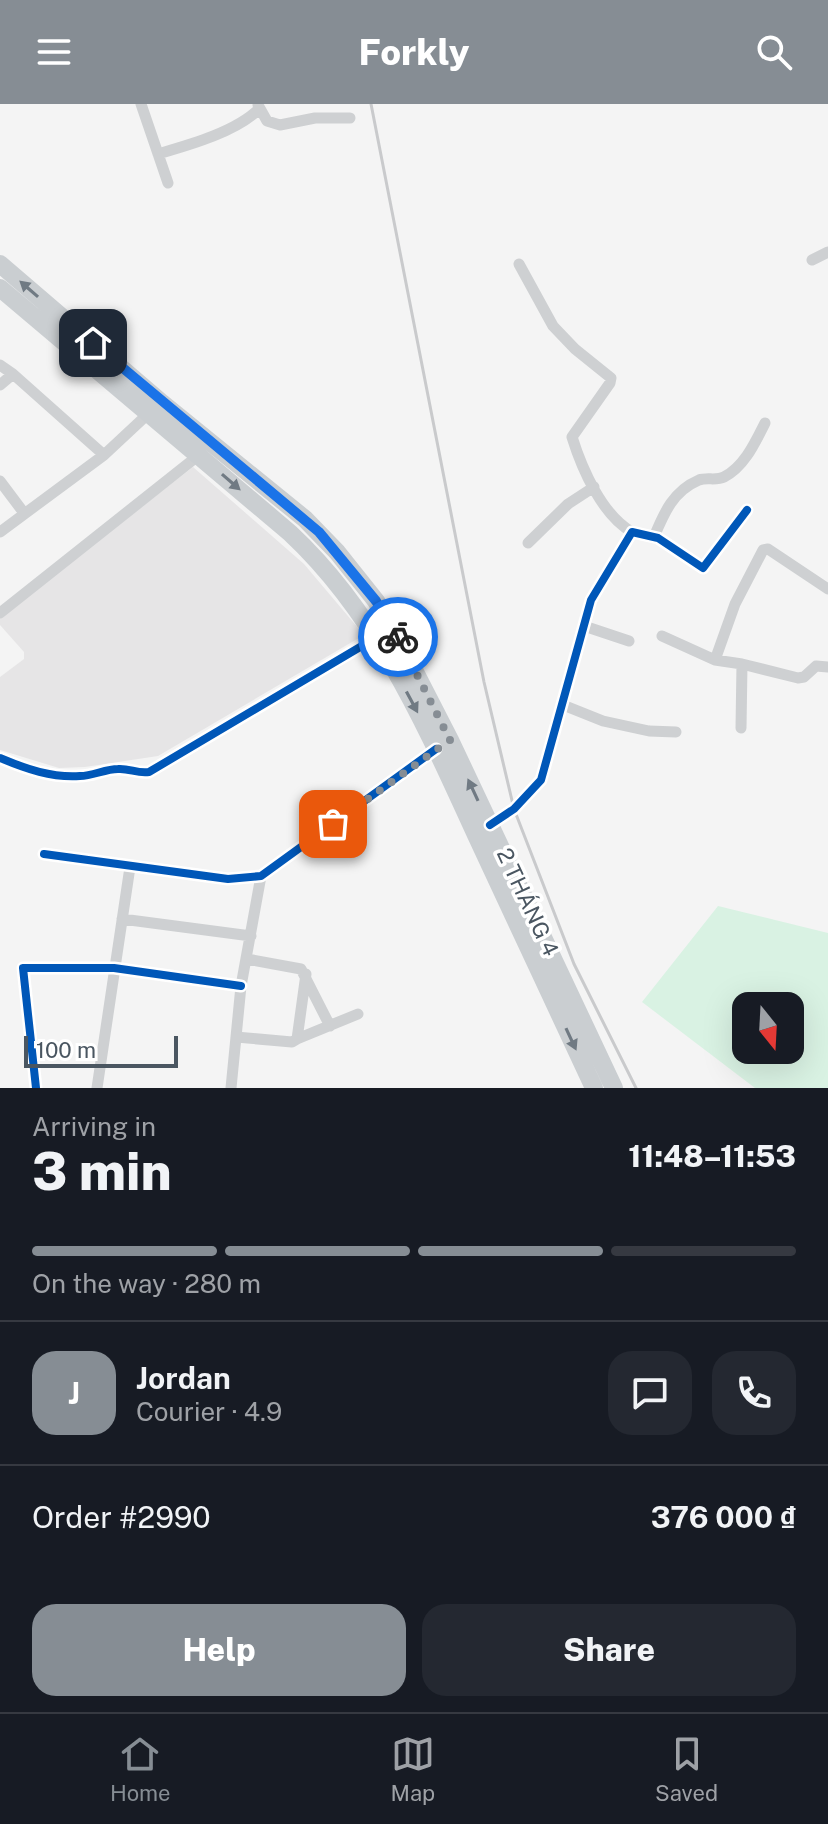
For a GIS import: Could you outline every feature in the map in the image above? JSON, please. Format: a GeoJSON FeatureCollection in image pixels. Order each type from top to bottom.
{"type":"FeatureCollection","features":[{"type":"Feature","properties":{"kind":"main road","name":"2 THÁNG 4"},"geometry":{"type":"LineString","coordinates":[[0,264],[162,403],[305,519],[337,552],[385,632],[443,744],[563,1002],[614,1088]]}},
{"type":"Feature","properties":{"kind":"main road","name":"2 THÁNG 4"},"geometry":{"type":"LineString","coordinates":[[0,288],[290,533],[385,632]]}},
{"type":"Feature","properties":{"kind":"main road"},"geometry":{"type":"LineString","coordinates":[[290,533],[305,519]]}},
{"type":"Feature","properties":{"kind":"main road","name":"2 THÁNG 4"},"geometry":{"type":"LineString","coordinates":[[443,744],[490,825],[563,1002],[594,1088]]}},
{"type":"Feature","properties":{"kind":"street"},"geometry":{"type":"LineString","coordinates":[[141,104],[168,183]]}},
{"type":"Feature","properties":{"kind":"street"},"geometry":{"type":"LineString","coordinates":[[158,154],[240,123],[259,107],[267,121],[280,125],[315,118],[350,118]]}},
{"type":"Feature","properties":{"kind":"street"},"geometry":{"type":"LineString","coordinates":[[812,260],[828,252]]}},
{"type":"Feature","properties":{"kind":"street"},"geometry":{"type":"LineString","coordinates":[[519,264],[553,326],[575,349],[611,378],[572,437],[594,487],[617,521],[632,532],[667,543],[703,568],[747,510]]}},
{"type":"Feature","properties":{"kind":"street"},"geometry":{"type":"LineString","coordinates":[[0,365],[104,455]]}},
{"type":"Feature","properties":{"kind":"street"},"geometry":{"type":"LineString","coordinates":[[0,385],[13,374]]}},
{"type":"Feature","properties":{"kind":"street"},"geometry":{"type":"LineString","coordinates":[[0,532],[104,455],[149,413]]}},
{"type":"Feature","properties":{"kind":"street"},"geometry":{"type":"LineString","coordinates":[[654,537],[666,508],[680,491],[702,479],[721,479],[738,468],[765,423]]}},
{"type":"Feature","properties":{"kind":"street"},"geometry":{"type":"LineString","coordinates":[[0,613],[199,455]]}},
{"type":"Feature","properties":{"kind":"street"},"geometry":{"type":"LineString","coordinates":[[0,481],[24,513]]}},
{"type":"Feature","properties":{"kind":"street"},"geometry":{"type":"LineString","coordinates":[[528,543],[568,504],[594,487]]}},
{"type":"Feature","properties":{"kind":"street"},"geometry":{"type":"LineString","coordinates":[[490,825],[514,809],[538,785],[544,774],[591,600],[632,532]]}},
{"type":"Feature","properties":{"kind":"street"},"geometry":{"type":"LineString","coordinates":[[715,660],[735,604],[763,550],[768,549],[828,589]]}},
{"type":"Feature","properties":{"kind":"street"},"geometry":{"type":"LineString","coordinates":[[584,626],[629,641]]}},
{"type":"Feature","properties":{"kind":"street"},"geometry":{"type":"LineString","coordinates":[[0,758],[29,770],[57,775],[82,776],[118,769],[149,772],[385,632]]}},
{"type":"Feature","properties":{"kind":"street"},"geometry":{"type":"LineString","coordinates":[[662,636],[715,660],[798,678],[816,666],[828,667]]}},
{"type":"Feature","properties":{"kind":"street"},"geometry":{"type":"LineString","coordinates":[[741,728],[742,664]]}},
{"type":"Feature","properties":{"kind":"street"},"geometry":{"type":"LineString","coordinates":[[563,705],[603,721],[649,731],[676,732]]}},
{"type":"Feature","properties":{"kind":"street"},"geometry":{"type":"LineString","coordinates":[[44,854],[228,879],[261,876],[443,744]]}},
{"type":"Feature","properties":{"kind":"street"},"geometry":{"type":"LineString","coordinates":[[97,1088],[130,867]]}},
{"type":"Feature","properties":{"kind":"street"},"geometry":{"type":"LineString","coordinates":[[231,1088],[241,986],[261,876]]}},
{"type":"Feature","properties":{"kind":"street"},"geometry":{"type":"LineString","coordinates":[[122,919],[251,936]]}},
{"type":"Feature","properties":{"kind":"street"},"geometry":{"type":"LineString","coordinates":[[247,959],[295,967],[306,974],[330,1026]]}},
{"type":"Feature","properties":{"kind":"street"},"geometry":{"type":"LineString","coordinates":[[36,1088],[23,968],[114,968],[241,986]]}},
{"type":"Feature","properties":{"kind":"street"},"geometry":{"type":"LineString","coordinates":[[297,1039],[306,974]]}},
{"type":"Feature","properties":{"kind":"street"},"geometry":{"type":"LineString","coordinates":[[236,1037],[292,1042],[358,1014]]}},
{"type":"Feature","properties":{"kind":"shaded area"},"geometry":{"type":"Polygon","coordinates":[[[193,467],[304,564],[364,635],[158,756],[59,768],[0,750],[0,677],[24,659],[24,652],[0,625],[0,617],[193,467]]]}},
{"type":"Feature","properties":{"kind":"green space"},"geometry":{"type":"Polygon","coordinates":[[[718,906],[828,933],[828,1088],[755,1088],[642,1002],[718,906]]]}},
{"type":"Feature","properties":{"kind":"railway"},"geometry":{"type":"LineString","coordinates":[[371,104],[484,682],[514,809],[574,964],[636,1088]]}},
{"type":"Feature","properties":{"kind":"cycle path"},"geometry":{"type":"LineString","coordinates":[[490,825],[514,809],[541,780],[591,600],[632,532],[658,538],[703,568],[747,510]]}},
{"type":"Feature","properties":{"kind":"cycle path"},"geometry":{"type":"LineString","coordinates":[[0,758],[59,776],[85,776],[118,769],[149,772],[377,637]]}},
{"type":"Feature","properties":{"kind":"cycle path"},"geometry":{"type":"LineString","coordinates":[[44,854],[228,879],[261,876],[436,749]]}},
{"type":"Feature","properties":{"kind":"cycle path"},"geometry":{"type":"LineString","coordinates":[[36,1088],[23,968],[114,968],[241,986]]}},
{"type":"Feature","properties":{"kind":"way so far"},"geometry":{"type":"LineString","coordinates":[[333,824],[450,740],[398,637]]}},
{"type":"Feature","properties":{"kind":"route"},"geometry":{"type":"LineString","coordinates":[[93,343],[319,532],[376,601],[398,637]]}}]}
